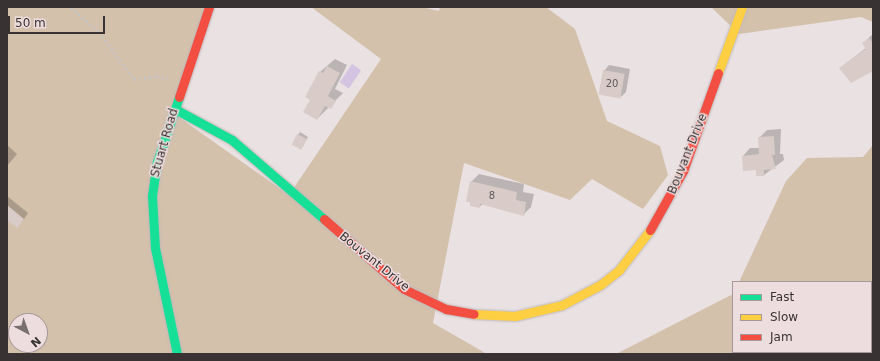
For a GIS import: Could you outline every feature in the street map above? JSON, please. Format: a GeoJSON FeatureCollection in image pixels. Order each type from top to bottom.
{"type":"FeatureCollection","features":[{"type":"Feature","properties":{"kind":"street","name":"Stuart Road"},"geometry":{"type":"LineString","coordinates":[[177,354],[152,220],[156,167],[209,7]]}},
{"type":"Feature","properties":{"kind":"street","name":"Bouvant Drive"},"geometry":{"type":"LineString","coordinates":[[175,109],[232,140],[404,289],[446,309],[469,314],[515,316],[539,312],[562,305],[600,285],[619,270],[653,227],[683,171],[742,7]]}},
{"type":"Feature","properties":{"kind":"path"},"geometry":{"type":"LineString","coordinates":[[71,7],[99,32],[134,79],[157,76],[184,83]]}},
{"type":"Feature","properties":{"kind":"shaded area"},"geometry":{"type":"Polygon","coordinates":[[[7,7],[210,7],[173,113],[289,195],[381,59],[311,7],[422,7],[439,11],[440,7],[546,7],[575,29],[607,121],[660,146],[668,175],[643,209],[592,179],[570,200],[464,163],[433,323],[487,354],[7,354],[7,7]]]}},
{"type":"Feature","properties":{"kind":"shaded area"},"geometry":{"type":"Polygon","coordinates":[[[711,7],[873,7],[873,22],[861,17],[739,34],[711,7]]]}},
{"type":"Feature","properties":{"kind":"shaded area"},"geometry":{"type":"Polygon","coordinates":[[[352,64],[361,70],[349,88],[340,82],[352,64]]]}},
{"type":"Feature","properties":{"kind":"shaded area"},"geometry":{"type":"Polygon","coordinates":[[[873,145],[873,354],[616,354],[732,295],[732,353],[872,353],[872,281],[739,281],[786,181],[807,158],[863,157],[873,145]]]}},
{"type":"Feature","properties":{"kind":"building"},"geometry":{"type":"Polygon","coordinates":[[[869,38],[873,43],[873,71],[851,83],[839,68],[866,49],[862,43],[869,38]]]}},
{"type":"Feature","properties":{"kind":"building"},"geometry":{"type":"Polygon","coordinates":[[[327,66],[340,73],[328,96],[336,101],[331,109],[325,106],[317,120],[303,112],[310,100],[305,97],[319,71],[323,73],[327,66]]]}},
{"type":"Feature","properties":{"kind":"building"},"geometry":{"type":"Polygon","coordinates":[[[603,70],[625,74],[620,98],[599,95],[603,70]]]}},
{"type":"Feature","properties":{"kind":"building"},"geometry":{"type":"Polygon","coordinates":[[[297,134],[307,139],[301,150],[292,145],[297,134]]]}},
{"type":"Feature","properties":{"kind":"building"},"geometry":{"type":"Polygon","coordinates":[[[774,136],[775,155],[772,155],[776,169],[764,170],[764,176],[756,176],[756,170],[743,171],[742,156],[759,154],[758,137],[774,136]]]}},
{"type":"Feature","properties":{"kind":"building"},"geometry":{"type":"Polygon","coordinates":[[[470,181],[517,192],[516,200],[526,202],[524,216],[480,204],[480,208],[470,206],[470,202],[466,202],[470,181]]]}},
{"type":"Feature","properties":{"kind":"building"},"geometry":{"type":"Polygon","coordinates":[[[7,205],[24,219],[17,228],[7,220],[7,205]]]}},
{"type":"Feature","properties":{"kind":"traffic: fast"},"geometry":{"type":"LineString","coordinates":[[177,354],[155,248],[152,196],[157,162],[179,97]]}},
{"type":"Feature","properties":{"kind":"traffic: fast"},"geometry":{"type":"LineString","coordinates":[[175,109],[232,140],[324,219]]}},
{"type":"Feature","properties":{"kind":"traffic: slow"},"geometry":{"type":"LineString","coordinates":[[718,73],[742,7]]}},
{"type":"Feature","properties":{"kind":"traffic: slow"},"geometry":{"type":"LineString","coordinates":[[474,314],[515,316],[562,305],[600,285],[619,270],[650,230]]}},
{"type":"Feature","properties":{"kind":"traffic: jam"},"geometry":{"type":"LineString","coordinates":[[179,97],[209,7]]}},
{"type":"Feature","properties":{"kind":"traffic: jam"},"geometry":{"type":"LineString","coordinates":[[650,230],[683,171],[718,73]]}},
{"type":"Feature","properties":{"kind":"traffic: jam"},"geometry":{"type":"LineString","coordinates":[[324,219],[404,289],[446,309],[474,314]]}}]}
